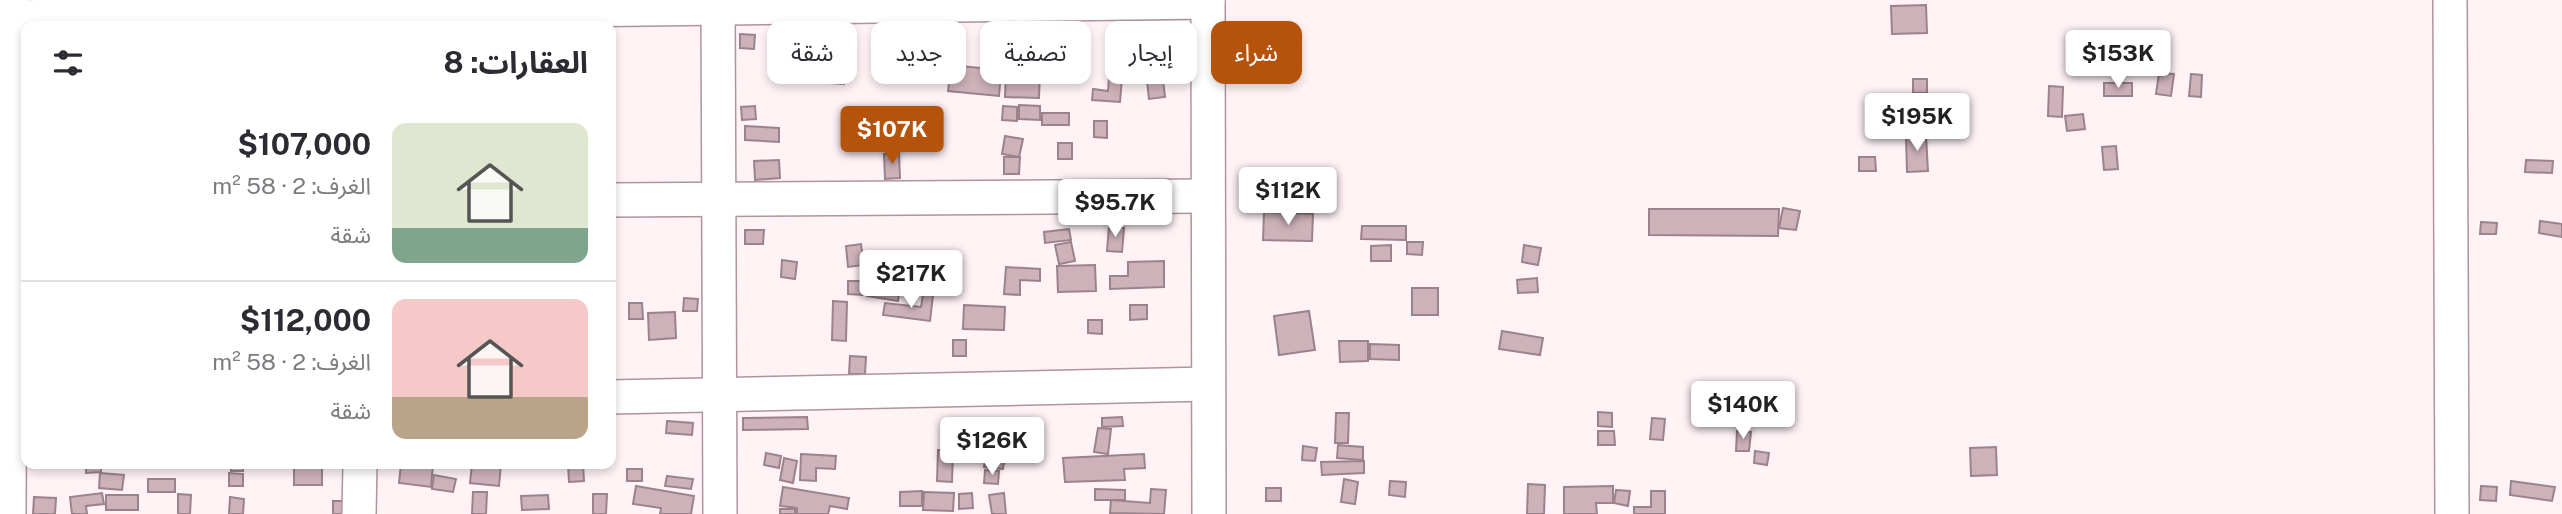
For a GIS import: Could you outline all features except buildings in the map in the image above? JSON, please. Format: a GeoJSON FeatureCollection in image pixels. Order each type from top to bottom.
{"type":"FeatureCollection","features":[{"type":"Feature","properties":{"kind":"street"},"geometry":{"type":"LineString","coordinates":[[2450,0],[2452,514]]}},
{"type":"Feature","properties":{"kind":"street"},"geometry":{"type":"LineString","coordinates":[[9,514],[12,204],[7,12],[354,13],[718,4],[1208,1],[1209,514]]}},
{"type":"Feature","properties":{"kind":"street"},"geometry":{"type":"LineString","coordinates":[[718,4],[720,514]]}},
{"type":"Feature","properties":{"kind":"street"},"geometry":{"type":"LineString","coordinates":[[616,200],[1208,197]]}},
{"type":"Feature","properties":{"kind":"street"},"geometry":{"type":"LineString","coordinates":[[616,397],[1208,384]]}},
{"type":"Feature","properties":{"kind":"street"},"geometry":{"type":"LineString","coordinates":[[359,514],[360,469]]}}]}
